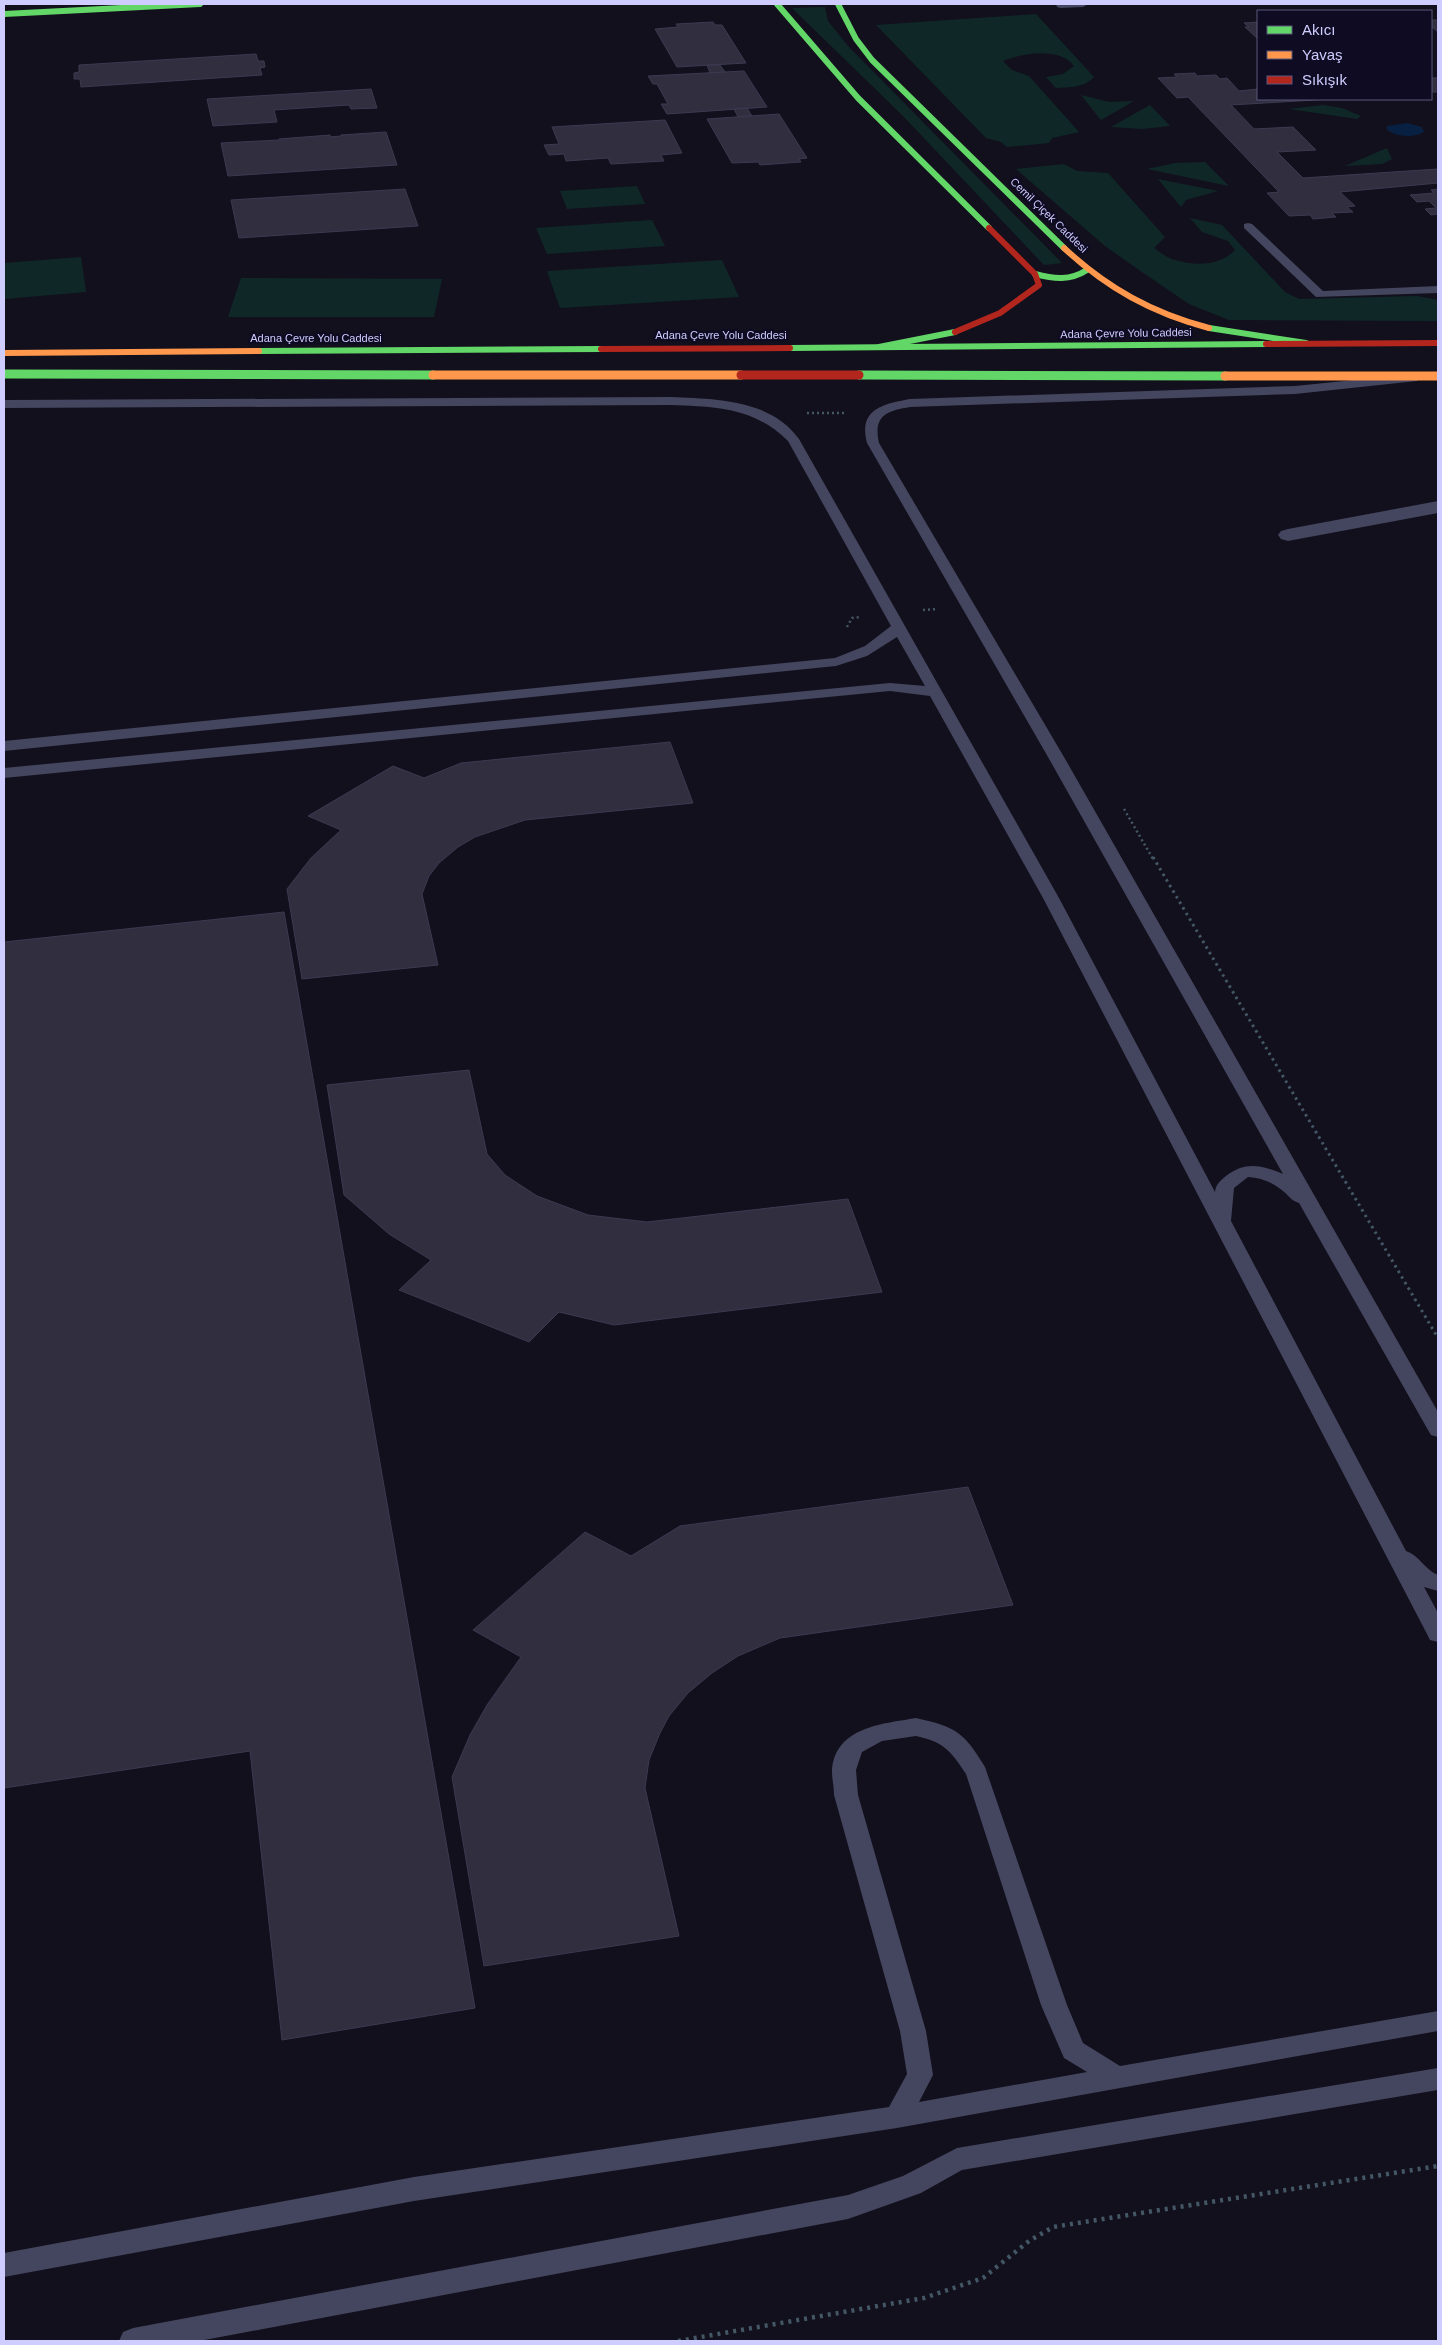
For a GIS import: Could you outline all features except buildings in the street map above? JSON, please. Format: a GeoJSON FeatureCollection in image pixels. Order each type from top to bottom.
{"type":"FeatureCollection","features":[{"type":"Feature","properties":{"kind":"main road"},"geometry":{"type":"LineString","coordinates":[[4,6],[49,4]]}},
{"type":"Feature","properties":{"kind":"main road"},"geometry":{"type":"LineString","coordinates":[[4,14],[200,4]]}},
{"type":"Feature","properties":{"kind":"main road"},"geometry":{"type":"LineString","coordinates":[[768,4],[779,6],[864,105],[1035,274],[1039,285],[1014,307],[984,322],[922,339],[880,347]]}},
{"type":"Feature","properties":{"kind":"main road","name":"Cemil Çiçek Caddesi"},"geometry":{"type":"LineString","coordinates":[[842,6],[856,40],[872,60],[1087,270],[1119,295],[1174,319],[1238,335],[1306,343]]}},
{"type":"Feature","properties":{"kind":"main road"},"geometry":{"type":"LineString","coordinates":[[1035,274],[1058,279],[1070,279],[1081,276],[1087,270]]}},
{"type":"Feature","properties":{"kind":"main road"},"geometry":{"type":"LineString","coordinates":[[93,340],[317,342],[472,350]]}},
{"type":"Feature","properties":{"kind":"main road","name":"Adana Çevre Yolu Caddesi"},"geometry":{"type":"LineString","coordinates":[[4,352],[1438,342]]}},
{"type":"Feature","properties":{"kind":"main road"},"geometry":{"type":"LineString","coordinates":[[4,374],[524,373],[1436,376]]}},
{"type":"Feature","properties":{"kind":"main road"},"geometry":{"type":"LineString","coordinates":[[345,387],[422,383],[524,373]]}},
{"type":"Feature","properties":{"kind":"street"},"geometry":{"type":"LineString","coordinates":[[1288,535],[1438,507]]}},
{"type":"Feature","properties":{"kind":"lane"},"geometry":{"type":"LineString","coordinates":[[1060,5],[1082,4]]}},
{"type":"Feature","properties":{"kind":"lane"},"geometry":{"type":"LineString","coordinates":[[1248,226],[1320,295],[1438,290]]}},
{"type":"Feature","properties":{"kind":"lane"},"geometry":{"type":"LineString","coordinates":[[1436,376],[1295,390],[910,403],[883,410],[871,421],[869,428],[873,443],[1056,757],[1438,1430]]}},
{"type":"Feature","properties":{"kind":"lane"},"geometry":{"type":"LineString","coordinates":[[4,404],[671,402],[722,405],[747,410],[774,421],[793,439],[1052,898],[1438,1634]]}},
{"type":"Feature","properties":{"kind":"lane"},"geometry":{"type":"LineString","coordinates":[[4,746],[836,662],[858,656],[885,642],[899,627]]}},
{"type":"Feature","properties":{"kind":"lane"},"geometry":{"type":"LineString","coordinates":[[4,772],[890,687],[936,692]]}},
{"type":"Feature","properties":{"kind":"lane"},"geometry":{"type":"LineString","coordinates":[[1222,1222],[1225,1186],[1244,1171],[1266,1172],[1286,1182],[1316,1214]]}},
{"type":"Feature","properties":{"kind":"lane"},"geometry":{"type":"LineString","coordinates":[[1387,1536],[1416,1573],[1431,1582],[1438,1583]]}},
{"type":"Feature","properties":{"kind":"lane"},"geometry":{"type":"LineString","coordinates":[[897,2116],[920,2075],[913,2031],[846,1795],[844,1770],[852,1747],[878,1733],[916,1728],[939,1732],[961,1747],[977,1773],[1054,2005],[1073,2050],[1119,2079]]}},
{"type":"Feature","properties":{"kind":"lane"},"geometry":{"type":"LineString","coordinates":[[4,2265],[414,2189],[897,2116],[1119,2079],[1438,2022]]}},
{"type":"Feature","properties":{"kind":"lane"},"geometry":{"type":"LineString","coordinates":[[133,2341],[848,2207],[912,2186],[957,2159],[1438,2079]]}},
{"type":"Feature","properties":{"kind":"path"},"geometry":{"type":"LineString","coordinates":[[1120,803],[1438,1338]]}},
{"type":"Feature","properties":{"kind":"path"},"geometry":{"type":"LineString","coordinates":[[678,2341],[924,2298],[983,2278],[1029,2241],[1053,2227],[1438,2166]]}},
{"type":"Feature","properties":{"kind":"green space"},"geometry":{"type":"Polygon","coordinates":[[[825,7],[828,21],[848,46],[1062,263],[1044,265],[904,117],[792,8],[825,7]]]}},
{"type":"Feature","properties":{"kind":"green space"},"geometry":{"type":"Polygon","coordinates":[[[1036,14],[1094,77],[1081,85],[1056,88],[1046,77],[1063,74],[1074,66],[1068,60],[1060,56],[1040,53],[1003,61],[1012,70],[1029,76],[1079,132],[1052,138],[1049,143],[1007,147],[1001,142],[986,138],[876,25],[1036,14]]]}},
{"type":"Feature","properties":{"kind":"green space"},"geometry":{"type":"Polygon","coordinates":[[[1081,95],[1109,102],[1134,101],[1101,120],[1081,95]]]}},
{"type":"Feature","properties":{"kind":"green space"},"geometry":{"type":"Polygon","coordinates":[[[1150,105],[1170,126],[1143,129],[1111,127],[1150,105]]]}},
{"type":"Feature","properties":{"kind":"green space"},"geometry":{"type":"Polygon","coordinates":[[[1323,105],[1342,108],[1361,116],[1357,119],[1289,109],[1323,105]]]}},
{"type":"Feature","properties":{"kind":"green space"},"geometry":{"type":"Polygon","coordinates":[[[1387,148],[1392,159],[1382,164],[1345,166],[1387,148]]]}},
{"type":"Feature","properties":{"kind":"green space"},"geometry":{"type":"Polygon","coordinates":[[[1205,162],[1229,186],[1147,169],[1175,163],[1205,162]]]}},
{"type":"Feature","properties":{"kind":"green space"},"geometry":{"type":"Polygon","coordinates":[[[1064,164],[1077,171],[1108,173],[1165,237],[1154,248],[1170,258],[1199,264],[1215,262],[1229,255],[1235,250],[1228,241],[1202,232],[1190,218],[1222,225],[1285,292],[1299,299],[1417,296],[1438,300],[1438,321],[1229,320],[1189,304],[1105,246],[1016,169],[1064,164]]]}},
{"type":"Feature","properties":{"kind":"green space"},"geometry":{"type":"Polygon","coordinates":[[[1158,179],[1218,191],[1186,200],[1181,207],[1158,179]]]}},
{"type":"Feature","properties":{"kind":"green space"},"geometry":{"type":"Polygon","coordinates":[[[637,186],[645,204],[567,209],[560,191],[637,186]]]}},
{"type":"Feature","properties":{"kind":"green space"},"geometry":{"type":"Polygon","coordinates":[[[652,220],[665,246],[547,254],[536,228],[652,220]]]}},
{"type":"Feature","properties":{"kind":"green space"},"geometry":{"type":"Polygon","coordinates":[[[81,257],[86,292],[4,299],[4,263],[81,257]]]}},
{"type":"Feature","properties":{"kind":"green space"},"geometry":{"type":"Polygon","coordinates":[[[722,260],[739,297],[560,308],[547,271],[722,260]]]}},
{"type":"Feature","properties":{"kind":"green space"},"geometry":{"type":"Polygon","coordinates":[[[241,278],[442,279],[434,317],[228,317],[241,278]]]}},
{"type":"Feature","properties":{"kind":"water"},"geometry":{"type":"Polygon","coordinates":[[[1407,123],[1422,127],[1424,132],[1405,136],[1387,130],[1387,126],[1407,123]]]}},
{"type":"Feature","properties":{"kind":"traffic: fast"},"geometry":{"type":"LineString","coordinates":[[4,14],[200,4]]}},
{"type":"Feature","properties":{"kind":"traffic: fast"},"geometry":{"type":"LineString","coordinates":[[777,4],[858,98],[989,228]]}},
{"type":"Feature","properties":{"kind":"traffic: fast"},"geometry":{"type":"LineString","coordinates":[[838,4],[856,39],[872,60],[1064,248]]}},
{"type":"Feature","properties":{"kind":"traffic: fast"},"geometry":{"type":"LineString","coordinates":[[1035,274],[1068,278],[1087,270]]}},
{"type":"Feature","properties":{"kind":"traffic: fast"},"geometry":{"type":"LineString","coordinates":[[1209,328],[1306,343]]}},
{"type":"Feature","properties":{"kind":"traffic: fast"},"geometry":{"type":"LineString","coordinates":[[879,347],[955,332]]}},
{"type":"Feature","properties":{"kind":"traffic: fast"},"geometry":{"type":"LineString","coordinates":[[790,348],[1266,344]]}},
{"type":"Feature","properties":{"kind":"traffic: fast"},"geometry":{"type":"LineString","coordinates":[[259,351],[601,349]]}},
{"type":"Feature","properties":{"kind":"traffic: fast"},"geometry":{"type":"LineString","coordinates":[[4,374],[433,375]]}},
{"type":"Feature","properties":{"kind":"traffic: fast"},"geometry":{"type":"LineString","coordinates":[[859,375],[1225,376]]}},
{"type":"Feature","properties":{"kind":"traffic: slow"},"geometry":{"type":"LineString","coordinates":[[1064,248],[1097,277],[1131,299],[1168,316],[1209,328]]}},
{"type":"Feature","properties":{"kind":"traffic: slow"},"geometry":{"type":"LineString","coordinates":[[4,353],[259,351]]}},
{"type":"Feature","properties":{"kind":"traffic: slow"},"geometry":{"type":"LineString","coordinates":[[433,375],[741,375]]}},
{"type":"Feature","properties":{"kind":"traffic: slow"},"geometry":{"type":"LineString","coordinates":[[1225,376],[1438,376]]}},
{"type":"Feature","properties":{"kind":"traffic: jam"},"geometry":{"type":"LineString","coordinates":[[955,332],[979,324],[1000,313],[1020,301],[1039,285],[1035,274],[989,228]]}},
{"type":"Feature","properties":{"kind":"traffic: jam"},"geometry":{"type":"LineString","coordinates":[[1266,344],[1438,343]]}},
{"type":"Feature","properties":{"kind":"traffic: jam"},"geometry":{"type":"LineString","coordinates":[[601,349],[790,348]]}},
{"type":"Feature","properties":{"kind":"traffic: jam"},"geometry":{"type":"LineString","coordinates":[[741,375],[859,375]]}}]}
